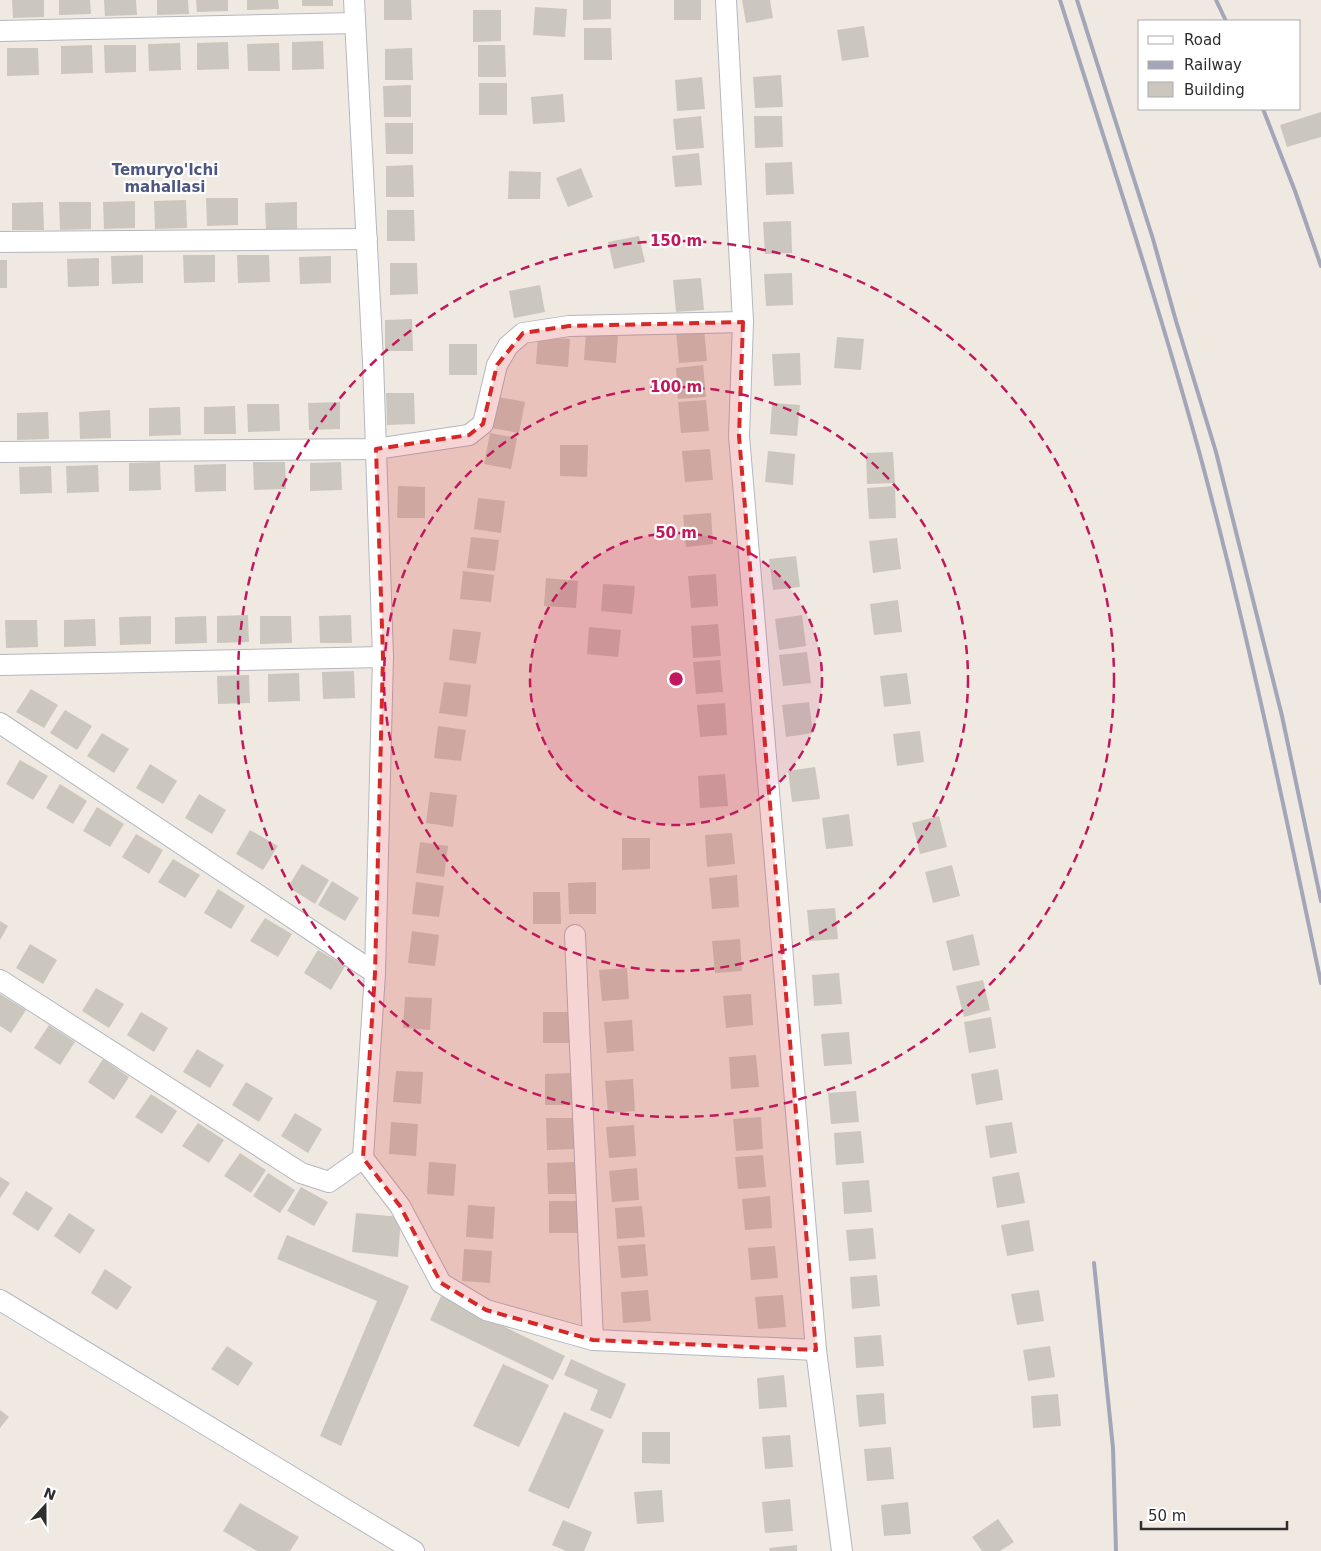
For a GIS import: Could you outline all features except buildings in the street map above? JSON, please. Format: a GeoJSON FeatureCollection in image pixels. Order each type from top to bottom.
{"type":"FeatureCollection","features":[{"type":"Feature","properties":{"kind":"street"},"geometry":{"type":"LineString","coordinates":[[354,0],[376,449],[383,657],[375,973],[363,1158],[400,1206],[442,1283],[486,1310],[593,1340],[816,1350]]}},
{"type":"Feature","properties":{"kind":"street"},"geometry":{"type":"LineString","coordinates":[[726,0],[743,322],[738,436],[816,1350],[842,1551]]}},
{"type":"Feature","properties":{"kind":"street"},"geometry":{"type":"LineString","coordinates":[[0,30],[355,23]]}},
{"type":"Feature","properties":{"kind":"street"},"geometry":{"type":"LineString","coordinates":[[0,242],[366,239]]}},
{"type":"Feature","properties":{"kind":"street"},"geometry":{"type":"LineString","coordinates":[[0,452],[376,449],[469,435],[483,424],[497,365],[508,346],[523,333],[569,326],[743,322]]}},
{"type":"Feature","properties":{"kind":"street"},"geometry":{"type":"LineString","coordinates":[[0,665],[383,657]]}},
{"type":"Feature","properties":{"kind":"street"},"geometry":{"type":"LineString","coordinates":[[0,723],[375,973]]}},
{"type":"Feature","properties":{"kind":"street"},"geometry":{"type":"LineString","coordinates":[[575,935],[593,1340]]}},
{"type":"Feature","properties":{"kind":"street"},"geometry":{"type":"LineString","coordinates":[[0,980],[301,1172],[329,1182],[363,1158]]}},
{"type":"Feature","properties":{"kind":"street"},"geometry":{"type":"LineString","coordinates":[[0,1300],[414,1551]]}},
{"type":"Feature","properties":{"kind":"highlighted area"},"geometry":{"type":"Polygon","coordinates":[[[743,322],[739,436],[816,1350],[593,1340],[486,1310],[441,1283],[400,1206],[363,1158],[375,973],[383,657],[376,449],[469,435],[483,424],[497,365],[523,333],[569,326],[743,322]]]}},
{"type":"Feature","properties":{"kind":"railway"},"geometry":{"type":"LineString","coordinates":[[1060,0],[1150,284],[1200,455],[1249,652],[1321,983]]}},
{"type":"Feature","properties":{"kind":"railway"},"geometry":{"type":"LineString","coordinates":[[1077,0],[1153,239],[1216,452],[1282,716],[1321,901]]}},
{"type":"Feature","properties":{"kind":"railway"},"geometry":{"type":"LineString","coordinates":[[1216,0],[1226,20]]}},
{"type":"Feature","properties":{"kind":"railway"},"geometry":{"type":"LineString","coordinates":[[1263,110],[1295,191],[1321,266]]}},
{"type":"Feature","properties":{"kind":"railway"},"geometry":{"type":"LineString","coordinates":[[1094,1263],[1113,1448],[1116,1551]]}},
{"type":"Feature","properties":{"kind":"district","name":"Temuryo'lchi mahallasi"},"geometry":{"type":"Point","coordinates":[165,178]}}]}
